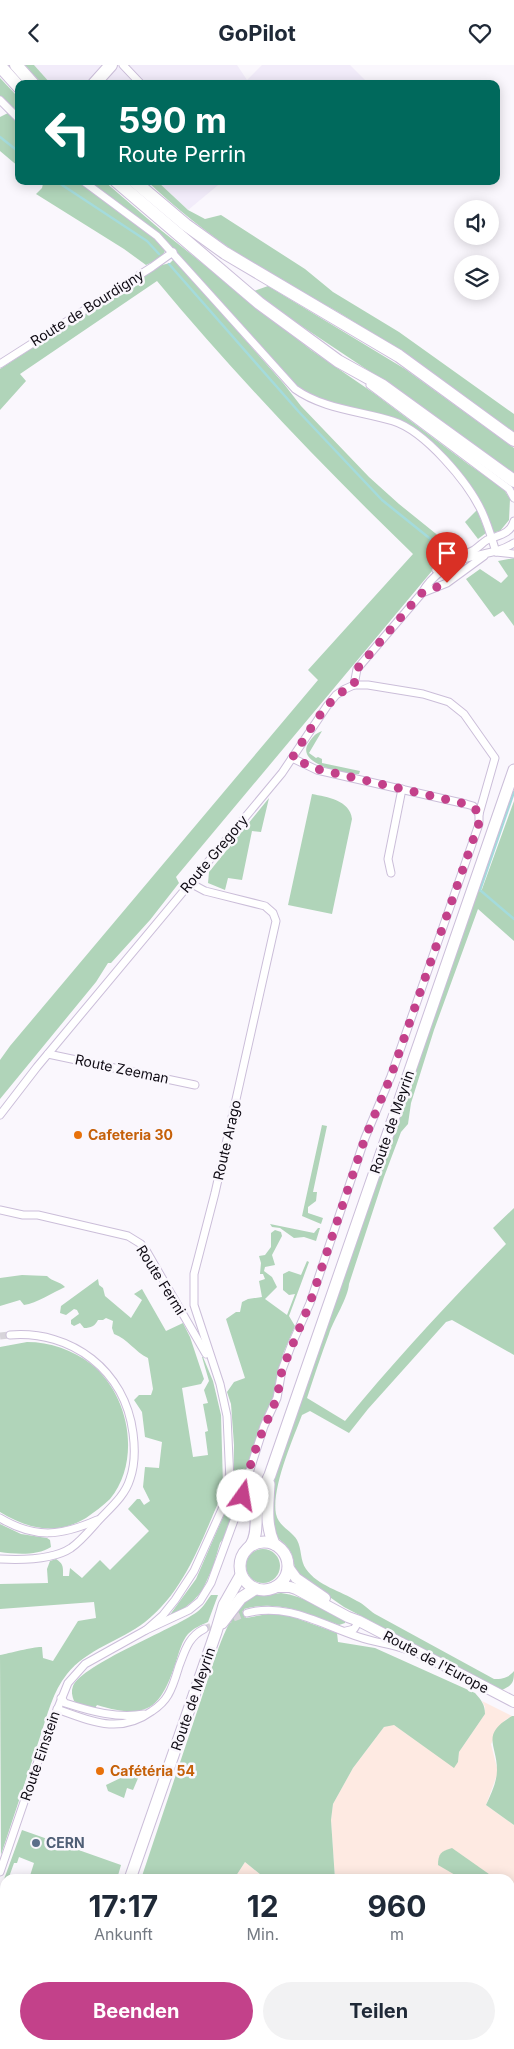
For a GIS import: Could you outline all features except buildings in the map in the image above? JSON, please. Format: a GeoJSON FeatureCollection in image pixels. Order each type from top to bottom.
{"type":"FeatureCollection","features":[{"type":"Feature","properties":{"kind":"highway"},"geometry":{"type":"LineString","coordinates":[[16,65],[29,80]]}},
{"type":"Feature","properties":{"kind":"highway"},"geometry":{"type":"LineString","coordinates":[[98,80],[112,65]]}},
{"type":"Feature","properties":{"kind":"highway"},"geometry":{"type":"LineString","coordinates":[[0,66],[15,83]]}},
{"type":"Feature","properties":{"kind":"highway"},"geometry":{"type":"LineString","coordinates":[[121,185],[259,303],[338,361],[383,386],[514,481]]}},
{"type":"Feature","properties":{"kind":"highway"},"geometry":{"type":"LineString","coordinates":[[139,185],[186,225],[225,253],[398,356],[514,440]]}},
{"type":"Feature","properties":{"kind":"main road","name":"Route de Meyrin"},"geometry":{"type":"LineString","coordinates":[[251,1545],[255,1537],[256,1516],[260,1497],[270,1475],[514,770]]}},
{"type":"Feature","properties":{"kind":"main road","name":"Route de Meyrin"},"geometry":{"type":"LineString","coordinates":[[270,1475],[267,1515],[269,1532],[274,1544]]}},
{"type":"Feature","properties":{"kind":"main road"},"geometry":{"type":"LineString","coordinates":[[262,1542],[274,1544],[283,1551],[288,1567],[284,1578],[275,1587],[267,1590],[255,1589],[241,1575],[241,1557],[251,1545],[262,1542]]}},
{"type":"Feature","properties":{"kind":"main road","name":"Route de Meyrin"},"geometry":{"type":"LineString","coordinates":[[132,1874],[216,1633],[224,1605],[241,1575]]}},
{"type":"Feature","properties":{"kind":"main road","name":"Route de Meyrin"},"geometry":{"type":"LineString","coordinates":[[216,1633],[241,1598],[255,1589]]}},
{"type":"Feature","properties":{"kind":"street"},"geometry":{"type":"LineString","coordinates":[[123,65],[137,80]]}},
{"type":"Feature","properties":{"kind":"street"},"geometry":{"type":"LineString","coordinates":[[0,100],[15,115]]}},
{"type":"Feature","properties":{"kind":"street"},"geometry":{"type":"LineString","coordinates":[[88,185],[157,236],[295,389],[308,397],[329,405],[399,423],[412,429],[428,441],[474,499],[484,518],[496,552]]}},
{"type":"Feature","properties":{"kind":"street","name":"Route de Bourdigny"},"geometry":{"type":"LineString","coordinates":[[0,364],[152,267],[172,252]]}},
{"type":"Feature","properties":{"kind":"street"},"geometry":{"type":"LineString","coordinates":[[338,361],[510,489],[514,498]]}},
{"type":"Feature","properties":{"kind":"street"},"geometry":{"type":"LineString","coordinates":[[422,593],[425,583],[440,566],[474,550],[491,538],[509,530],[514,521]]}},
{"type":"Feature","properties":{"kind":"street"},"geometry":{"type":"LineString","coordinates":[[146,1630],[190,1610],[200,1601],[211,1583],[243,1496],[246,1479],[258,1442],[277,1398],[282,1370],[310,1303],[365,1138],[391,1076],[446,920],[479,824],[479,814],[495,759],[464,714],[449,702],[424,694],[368,685],[354,685],[357,669],[427,585],[443,570],[469,557],[496,552],[514,543]]}},
{"type":"Feature","properties":{"kind":"street"},"geometry":{"type":"LineString","coordinates":[[496,552],[514,554]]}},
{"type":"Feature","properties":{"kind":"street"},"geometry":{"type":"LineString","coordinates":[[422,593],[447,583],[486,554]]}},
{"type":"Feature","properties":{"kind":"street","name":"Route Gregory"},"geometry":{"type":"LineString","coordinates":[[0,1115],[48,1053],[292,758],[336,695],[354,685]]}},
{"type":"Feature","properties":{"kind":"street"},"geometry":{"type":"LineString","coordinates":[[292,758],[317,769],[466,804],[473,807],[479,814]]}},
{"type":"Feature","properties":{"kind":"street"},"geometry":{"type":"LineString","coordinates":[[391,873],[388,859],[402,789]]}},
{"type":"Feature","properties":{"kind":"street","name":"Route Arago"},"geometry":{"type":"LineString","coordinates":[[190,883],[205,891],[265,906],[275,915],[276,927],[251,1041],[194,1274],[194,1305],[212,1363]]}},
{"type":"Feature","properties":{"kind":"street","name":"Route Zeeman"},"geometry":{"type":"LineString","coordinates":[[48,1053],[195,1085]]}},
{"type":"Feature","properties":{"kind":"street","name":"Route Fermi"},"geometry":{"type":"LineString","coordinates":[[0,1210],[23,1215],[38,1215],[135,1239],[147,1252],[212,1363]]}},
{"type":"Feature","properties":{"kind":"street"},"geometry":{"type":"LineString","coordinates":[[0,1559],[26,1559],[70,1548],[117,1502],[130,1479],[134,1461],[132,1429],[126,1405],[115,1382],[100,1364],[78,1350],[57,1340],[36,1334],[10,1335]]}},
{"type":"Feature","properties":{"kind":"street"},"geometry":{"type":"LineString","coordinates":[[146,1630],[163,1615],[185,1587],[228,1496],[230,1481],[227,1416],[220,1384],[212,1363]]}},
{"type":"Feature","properties":{"kind":"street"},"geometry":{"type":"LineString","coordinates":[[0,1518],[22,1529],[46,1533],[72,1530],[100,1519]]}},
{"type":"Feature","properties":{"kind":"street","name":"Route de l'Europe"},"geometry":{"type":"LineString","coordinates":[[288,1567],[296,1578],[359,1621],[514,1702]]}},
{"type":"Feature","properties":{"kind":"street","name":"Route de l'Europe"},"geometry":{"type":"LineString","coordinates":[[275,1587],[296,1589],[359,1621]]}},
{"type":"Feature","properties":{"kind":"street"},"geometry":{"type":"LineString","coordinates":[[246,1613],[262,1610],[281,1610],[346,1631],[358,1637],[426,1656]]}},
{"type":"Feature","properties":{"kind":"street"},"geometry":{"type":"LineString","coordinates":[[346,1631],[354,1629],[359,1621]]}},
{"type":"Feature","properties":{"kind":"street"},"geometry":{"type":"LineString","coordinates":[[56,1709],[111,1725],[133,1722],[152,1711],[168,1697],[190,1640],[204,1629]]}},
{"type":"Feature","properties":{"kind":"street","name":"Route Einstein"},"geometry":{"type":"LineString","coordinates":[[0,1872],[56,1709],[68,1683],[80,1669],[146,1630]]}},
{"type":"Feature","properties":{"kind":"street"},"geometry":{"type":"LineString","coordinates":[[62,1698],[65,1703],[81,1708],[119,1715],[136,1715],[152,1711]]}},
{"type":"Feature","properties":{"kind":"shaded area"},"geometry":{"type":"Polygon","coordinates":[[[34,65],[237,65],[247,80],[47,80],[34,65]]]}},
{"type":"Feature","properties":{"kind":"shaded area"},"geometry":{"type":"Polygon","coordinates":[[[262,65],[350,65],[365,80],[247,80],[262,65]]]}},
{"type":"Feature","properties":{"kind":"shaded area"},"geometry":{"type":"Polygon","coordinates":[[[161,185],[218,185],[188,210],[161,185]]]}},
{"type":"Feature","properties":{"kind":"shaded area"},"geometry":{"type":"Polygon","coordinates":[[[482,1701],[512,1716],[505,1720],[491,1744],[497,1775],[486,1805],[514,1825],[514,1874],[335,1874],[331,1820],[333,1804],[353,1768],[384,1727],[394,1725],[454,1767],[458,1762],[459,1752],[485,1714],[485,1707],[482,1701]]]}},
{"type":"Feature","properties":{"kind":"shaded area"},"geometry":{"type":"Polygon","coordinates":[[[245,1862],[260,1874],[237,1874],[245,1862]]]}},
{"type":"Feature","properties":{"kind":"green space"},"geometry":{"type":"Polygon","coordinates":[[[25,65],[34,65],[47,80],[38,80],[25,65]]]}},
{"type":"Feature","properties":{"kind":"green space"},"geometry":{"type":"Polygon","coordinates":[[[0,78],[15,94],[15,112],[0,96],[0,78]]]}},
{"type":"Feature","properties":{"kind":"green space"},"geometry":{"type":"Polygon","coordinates":[[[8,113],[15,120],[15,164],[0,151],[0,117],[8,113]]]}},
{"type":"Feature","properties":{"kind":"green space"},"geometry":{"type":"Polygon","coordinates":[[[43,185],[84,185],[150,234],[162,244],[165,251],[161,258],[146,265],[124,249],[36,194],[43,185]]]}},
{"type":"Feature","properties":{"kind":"green space"},"geometry":{"type":"Polygon","coordinates":[[[92,185],[109,185],[162,231],[311,350],[375,394],[503,488],[510,499],[509,520],[500,531],[492,533],[464,484],[442,453],[415,428],[398,419],[319,399],[299,388],[274,364],[159,234],[92,185]]]}},
{"type":"Feature","properties":{"kind":"green space"},"geometry":{"type":"Polygon","coordinates":[[[152,185],[161,185],[188,210],[205,219],[221,215],[305,269],[333,292],[399,332],[514,414],[514,432],[372,333],[255,265],[199,225],[152,185]]]}},
{"type":"Feature","properties":{"kind":"green space"},"geometry":{"type":"Polygon","coordinates":[[[174,259],[284,384],[301,406],[369,477],[461,554],[451,558],[447,553],[176,877],[179,883],[150,920],[111,963],[108,963],[96,982],[0,1099],[0,1060],[10,1046],[318,680],[308,670],[413,554],[282,421],[218,352],[157,281],[20,374],[26,381],[0,410],[0,369],[158,266],[170,263],[174,259]]]}},
{"type":"Feature","properties":{"kind":"green space"},"geometry":{"type":"Polygon","coordinates":[[[268,286],[405,369],[514,448],[514,474],[381,379],[285,315],[254,291],[268,286]]]}},
{"type":"Feature","properties":{"kind":"green space"},"geometry":{"type":"Polygon","coordinates":[[[477,510],[486,533],[478,539],[465,522],[477,510]]]}},
{"type":"Feature","properties":{"kind":"green space"},"geometry":{"type":"Polygon","coordinates":[[[514,558],[514,626],[503,611],[494,617],[466,579],[480,569],[501,583],[508,576],[498,561],[514,558]]]}},
{"type":"Feature","properties":{"kind":"green space"},"geometry":{"type":"Polygon","coordinates":[[[322,731],[309,753],[316,758],[322,759],[322,763],[360,771],[359,774],[344,773],[324,767],[315,763],[309,757],[306,751],[308,744],[315,735],[322,731]]]}},
{"type":"Feature","properties":{"kind":"green space"},"geometry":{"type":"Polygon","coordinates":[[[312,794],[331,798],[347,807],[352,819],[332,914],[288,905],[312,794]]]}},
{"type":"Feature","properties":{"kind":"green space"},"geometry":{"type":"Polygon","coordinates":[[[269,798],[261,832],[252,831],[242,880],[228,878],[225,890],[208,883],[209,872],[269,798]]]}},
{"type":"Feature","properties":{"kind":"green space"},"geometry":{"type":"Polygon","coordinates":[[[514,801],[514,941],[478,909],[434,1030],[411,1103],[408,1124],[401,1132],[384,1177],[346,1296],[329,1334],[307,1398],[345,1421],[464,1287],[506,1244],[493,1228],[514,1208],[514,1355],[452,1320],[446,1322],[349,1433],[310,1411],[302,1415],[284,1464],[275,1504],[276,1514],[282,1525],[297,1540],[304,1566],[317,1580],[360,1602],[375,1614],[494,1679],[505,1678],[514,1671],[512,1683],[502,1690],[344,1607],[298,1575],[290,1551],[273,1532],[272,1492],[274,1481],[478,890],[481,892],[514,801]]]}},
{"type":"Feature","properties":{"kind":"green space"},"geometry":{"type":"Polygon","coordinates":[[[322,1125],[327,1126],[313,1192],[317,1192],[316,1201],[308,1207],[308,1213],[323,1218],[321,1224],[302,1216],[322,1125]]]}},
{"type":"Feature","properties":{"kind":"green space"},"geometry":{"type":"Polygon","coordinates":[[[270,1224],[314,1233],[320,1228],[316,1241],[304,1237],[294,1238],[280,1228],[272,1227],[270,1224]]]}},
{"type":"Feature","properties":{"kind":"green space"},"geometry":{"type":"Polygon","coordinates":[[[275,1230],[281,1232],[282,1236],[272,1255],[275,1265],[265,1267],[264,1271],[272,1277],[277,1287],[265,1299],[287,1315],[295,1294],[289,1295],[283,1290],[283,1274],[289,1271],[301,1275],[307,1261],[309,1262],[289,1316],[295,1326],[283,1354],[277,1391],[267,1415],[263,1418],[239,1501],[226,1535],[220,1543],[213,1567],[202,1591],[194,1600],[182,1610],[169,1616],[196,1579],[233,1494],[234,1445],[231,1404],[227,1392],[234,1382],[245,1378],[226,1319],[236,1312],[240,1312],[242,1302],[262,1297],[259,1281],[265,1279],[263,1274],[260,1274],[261,1263],[259,1256],[265,1255],[271,1247],[271,1233],[275,1230]]]}},
{"type":"Feature","properties":{"kind":"green space"},"geometry":{"type":"Polygon","coordinates":[[[22,1275],[47,1276],[65,1287],[29,1304],[24,1305],[20,1300],[0,1306],[0,1278],[22,1275]]]}},
{"type":"Feature","properties":{"kind":"green space"},"geometry":{"type":"Polygon","coordinates":[[[98,1279],[105,1296],[131,1318],[142,1300],[134,1294],[142,1289],[166,1331],[183,1323],[190,1337],[204,1379],[201,1384],[182,1388],[193,1457],[208,1455],[205,1432],[208,1431],[203,1404],[208,1403],[204,1390],[209,1381],[203,1357],[213,1381],[221,1415],[222,1494],[191,1563],[171,1595],[145,1622],[84,1658],[75,1665],[62,1681],[48,1712],[1,1855],[0,1655],[42,1647],[43,1658],[53,1661],[78,1621],[96,1618],[94,1602],[0,1609],[0,1584],[48,1583],[47,1569],[50,1561],[56,1559],[62,1564],[63,1576],[69,1576],[70,1568],[82,1578],[100,1560],[110,1570],[149,1531],[128,1509],[137,1499],[140,1499],[144,1505],[150,1501],[143,1487],[145,1467],[159,1468],[162,1442],[145,1437],[142,1412],[134,1400],[139,1395],[151,1395],[153,1389],[148,1358],[114,1334],[112,1328],[113,1321],[106,1318],[98,1320],[96,1324],[89,1328],[84,1328],[80,1323],[74,1326],[71,1324],[71,1320],[79,1314],[77,1310],[74,1309],[66,1315],[60,1313],[61,1306],[98,1279]]]}},
{"type":"Feature","properties":{"kind":"green space"},"geometry":{"type":"Polygon","coordinates":[[[27,1342],[44,1343],[61,1348],[91,1364],[104,1377],[114,1392],[127,1428],[126,1466],[120,1483],[110,1499],[86,1518],[64,1527],[42,1528],[32,1526],[21,1523],[0,1512],[0,1347],[27,1342]]]}},
{"type":"Feature","properties":{"kind":"green space"},"geometry":{"type":"Polygon","coordinates":[[[0,1524],[21,1534],[47,1538],[50,1540],[51,1547],[33,1553],[0,1552],[0,1524]]]}},
{"type":"Feature","properties":{"kind":"green space"},"geometry":{"type":"Polygon","coordinates":[[[263,1549],[275,1554],[280,1566],[275,1578],[263,1583],[251,1578],[246,1566],[251,1554],[263,1549]]]}},
{"type":"Feature","properties":{"kind":"green space"},"geometry":{"type":"Polygon","coordinates":[[[281,1593],[298,1597],[345,1621],[345,1623],[339,1625],[293,1609],[269,1606],[244,1609],[246,1618],[273,1613],[293,1617],[337,1633],[338,1642],[375,1648],[475,1693],[481,1700],[485,1714],[459,1752],[458,1762],[454,1768],[394,1725],[384,1727],[353,1768],[333,1804],[331,1820],[335,1874],[260,1874],[245,1862],[237,1874],[143,1874],[227,1627],[235,1613],[254,1594],[281,1593]]]}},
{"type":"Feature","properties":{"kind":"green space"},"geometry":{"type":"Polygon","coordinates":[[[211,1595],[218,1595],[208,1622],[195,1628],[186,1637],[170,1678],[157,1701],[140,1711],[128,1711],[97,1705],[95,1708],[82,1706],[74,1701],[72,1688],[80,1677],[110,1658],[197,1612],[211,1595]]]}},
{"type":"Feature","properties":{"kind":"green space"},"geometry":{"type":"Polygon","coordinates":[[[514,1716],[514,1825],[486,1805],[497,1774],[492,1740],[493,1735],[502,1723],[514,1716]]]}},
{"type":"Feature","properties":{"kind":"green space"},"geometry":{"type":"Polygon","coordinates":[[[131,1773],[139,1776],[133,1790],[127,1788],[124,1798],[108,1791],[106,1785],[131,1773]]]}},
{"type":"Feature","properties":{"kind":"green space"},"geometry":{"type":"Polygon","coordinates":[[[22,1830],[121,1865],[118,1874],[31,1874],[34,1863],[19,1857],[17,1863],[14,1863],[10,1874],[6,1874],[22,1830]]]}},
{"type":"Feature","properties":{"kind":"green space"},"geometry":{"type":"Polygon","coordinates":[[[452,1848],[489,1874],[453,1874],[438,1865],[441,1853],[452,1848]]]}},
{"type":"Feature","properties":{"kind":"waterway"},"geometry":{"type":"LineString","coordinates":[[0,137],[15,149]]}},
{"type":"Feature","properties":{"kind":"waterway"},"geometry":{"type":"LineString","coordinates":[[62,185],[147,241],[159,254]]}},
{"type":"Feature","properties":{"kind":"waterway"},"geometry":{"type":"LineString","coordinates":[[169,264],[299,412],[382,500],[433,541],[454,555]]}},
{"type":"Feature","properties":{"kind":"waterway"},"geometry":{"type":"LineString","coordinates":[[514,792],[480,890],[514,919]]}},
{"type":"Feature","properties":{"kind":"tunnel"},"geometry":{"type":"LineString","coordinates":[[0,1336],[10,1335]]}},
{"type":"Feature","properties":{"kind":"tunnel"},"geometry":{"type":"LineString","coordinates":[[204,1629],[247,1613]]}},
{"type":"Feature","properties":{"kind":"place","name":"Cafeteria 30"},"geometry":{"type":"Point","coordinates":[78,1135]}},
{"type":"Feature","properties":{"kind":"place","name":"Cafétéria 54"},"geometry":{"type":"Point","coordinates":[100,1771]}},
{"type":"Feature","properties":{"kind":"place","name":"CERN"},"geometry":{"type":"Point","coordinates":[36,1843]}},
{"type":"Feature","properties":{"kind":"route"},"geometry":{"type":"LineString","coordinates":[[243,1496],[246,1479],[258,1442],[277,1398],[282,1370],[310,1303],[365,1138],[391,1076],[480,820],[478,811],[466,804],[317,769],[292,758],[327,706],[336,695],[354,685],[357,669],[413,603],[422,593],[447,583]]}}]}
